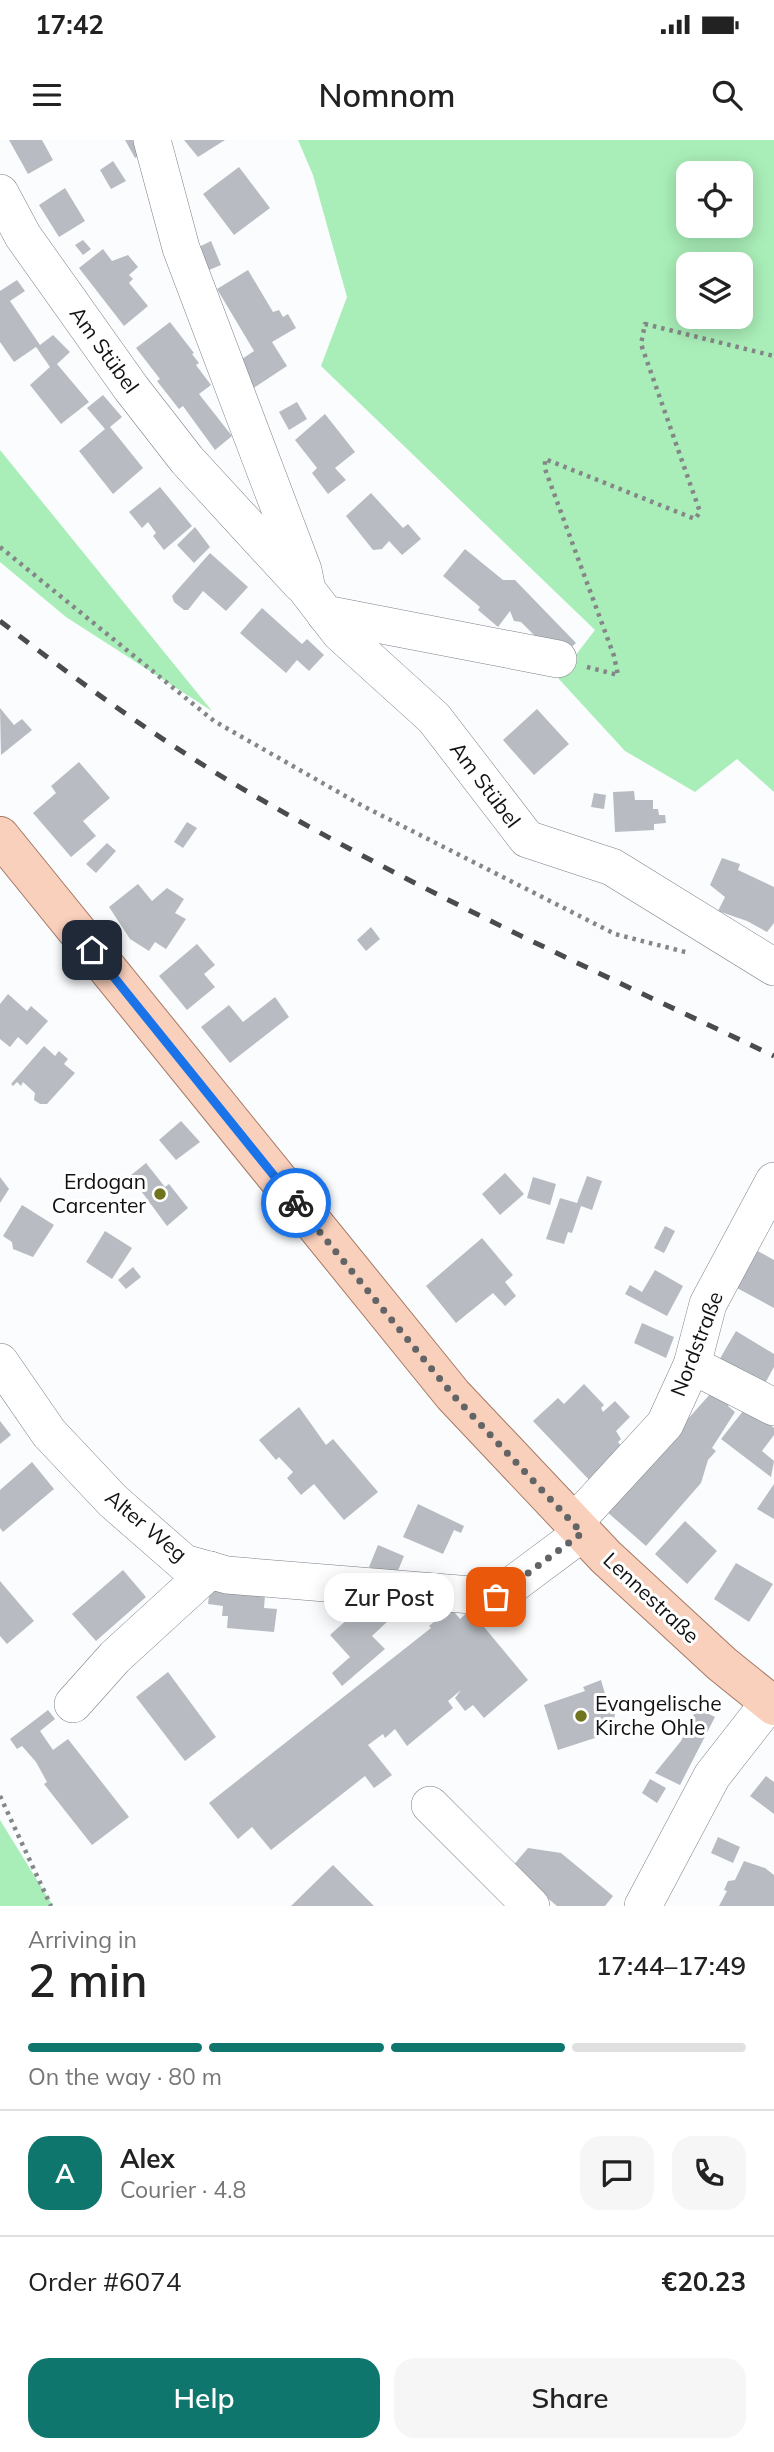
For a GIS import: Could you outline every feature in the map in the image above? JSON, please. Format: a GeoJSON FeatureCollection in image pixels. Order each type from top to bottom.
{"type":"FeatureCollection","features":[{"type":"Feature","properties":{"kind":"main road","name":"Lennestraße"},"geometry":{"type":"LineString","coordinates":[[0,836],[453,1395],[578,1528],[722,1664],[771,1705]]}},
{"type":"Feature","properties":{"kind":"street","name":"Am Stübel"},"geometry":{"type":"LineString","coordinates":[[152,140],[181,248],[316,602]]}},
{"type":"Feature","properties":{"kind":"street","name":"Am Stübel"},"geometry":{"type":"LineString","coordinates":[[0,193],[23,236],[131,388],[187,460],[316,602],[340,633],[434,718],[527,839],[612,867],[774,967]]}},
{"type":"Feature","properties":{"kind":"street"},"geometry":{"type":"LineString","coordinates":[[316,602],[558,659]]}},
{"type":"Feature","properties":{"kind":"street","name":"Nordstraße"},"geometry":{"type":"LineString","coordinates":[[578,1528],[665,1424],[692,1365],[708,1304],[774,1181]]}},
{"type":"Feature","properties":{"kind":"street","name":"Alter Weg"},"geometry":{"type":"LineString","coordinates":[[0,1362],[49,1433],[113,1501],[184,1563],[227,1575],[496,1597],[578,1528]]}},
{"type":"Feature","properties":{"kind":"street"},"geometry":{"type":"LineString","coordinates":[[692,1365],[774,1407]]}},
{"type":"Feature","properties":{"kind":"street"},"geometry":{"type":"LineString","coordinates":[[73,1704],[114,1657],[210,1570]]}},
{"type":"Feature","properties":{"kind":"street"},"geometry":{"type":"LineString","coordinates":[[643,1906],[712,1776],[771,1705]]}},
{"type":"Feature","properties":{"kind":"street"},"geometry":{"type":"LineString","coordinates":[[430,1805],[531,1906]]}},
{"type":"Feature","properties":{"kind":"path"},"geometry":{"type":"LineString","coordinates":[[558,659],[618,675],[614,656],[545,469],[545,459],[695,519],[700,512],[641,344],[645,324],[774,355]]}},
{"type":"Feature","properties":{"kind":"path"},"geometry":{"type":"LineString","coordinates":[[0,547],[214,721],[361,805],[603,928],[694,954]]}},
{"type":"Feature","properties":{"kind":"path"},"geometry":{"type":"LineString","coordinates":[[0,1796],[51,1906]]}},
{"type":"Feature","properties":{"kind":"green space"},"geometry":{"type":"Polygon","coordinates":[[[298,140],[774,140],[774,792],[737,759],[695,792],[625,751],[558,678],[595,630],[321,366],[347,297],[313,175],[298,140]]]}},
{"type":"Feature","properties":{"kind":"green space"},"geometry":{"type":"Polygon","coordinates":[[[0,450],[212,711],[66,617],[0,562],[0,450]]]}},
{"type":"Feature","properties":{"kind":"green space"},"geometry":{"type":"Polygon","coordinates":[[[0,1820],[53,1906],[0,1906],[0,1820]]]}},
{"type":"Feature","properties":{"kind":"building"},"geometry":{"type":"Polygon","coordinates":[[[9,140],[42,140],[53,160],[28,174],[9,140]]]}},
{"type":"Feature","properties":{"kind":"building"},"geometry":{"type":"Polygon","coordinates":[[[125,140],[139,140],[146,152],[135,158],[125,140]]]}},
{"type":"Feature","properties":{"kind":"building"},"geometry":{"type":"Polygon","coordinates":[[[184,140],[225,140],[198,157],[184,140]]]}},
{"type":"Feature","properties":{"kind":"building"},"geometry":{"type":"Polygon","coordinates":[[[113,161],[126,181],[111,189],[100,170],[113,161]]]}},
{"type":"Feature","properties":{"kind":"building"},"geometry":{"type":"Polygon","coordinates":[[[239,167],[270,208],[234,235],[203,194],[239,167]]]}},
{"type":"Feature","properties":{"kind":"building"},"geometry":{"type":"Polygon","coordinates":[[[65,188],[85,221],[59,237],[39,205],[65,188]]]}},
{"type":"Feature","properties":{"kind":"building"},"geometry":{"type":"Polygon","coordinates":[[[83,240],[91,249],[83,255],[75,245],[83,240]]]}},
{"type":"Feature","properties":{"kind":"building"},"geometry":{"type":"Polygon","coordinates":[[[211,241],[221,265],[209,270],[197,248],[211,241]]]}},
{"type":"Feature","properties":{"kind":"building"},"geometry":{"type":"Polygon","coordinates":[[[103,249],[112,261],[128,255],[138,267],[129,275],[133,279],[129,283],[148,306],[124,326],[79,268],[103,249]]]}},
{"type":"Feature","properties":{"kind":"building"},"geometry":{"type":"Polygon","coordinates":[[[248,270],[273,312],[279,310],[283,317],[288,314],[296,328],[272,342],[287,366],[249,391],[233,365],[254,351],[217,289],[248,270]]]}},
{"type":"Feature","properties":{"kind":"building"},"geometry":{"type":"Polygon","coordinates":[[[17,280],[25,291],[10,301],[40,345],[53,335],[70,352],[57,364],[89,402],[61,424],[30,385],[50,367],[36,347],[14,362],[0,342],[0,291],[17,280]]]}},
{"type":"Feature","properties":{"kind":"building"},"geometry":{"type":"Polygon","coordinates":[[[170,322],[194,353],[192,354],[199,363],[196,365],[211,385],[199,394],[232,436],[215,450],[183,406],[179,409],[157,381],[160,379],[136,348],[170,322]]]}},
{"type":"Feature","properties":{"kind":"building"},"geometry":{"type":"Polygon","coordinates":[[[103,395],[122,417],[110,427],[143,468],[113,494],[79,451],[105,429],[87,408],[103,395]]]}},
{"type":"Feature","properties":{"kind":"building"},"geometry":{"type":"Polygon","coordinates":[[[297,402],[307,419],[289,430],[279,412],[297,402]]]}},
{"type":"Feature","properties":{"kind":"building"},"geometry":{"type":"Polygon","coordinates":[[[325,414],[355,452],[335,468],[346,480],[328,494],[312,473],[317,468],[295,440],[325,414]]]}},
{"type":"Feature","properties":{"kind":"building"},"geometry":{"type":"Polygon","coordinates":[[[160,487],[192,526],[164,550],[153,536],[156,533],[148,522],[142,528],[129,512],[160,487]]]}},
{"type":"Feature","properties":{"kind":"building"},"geometry":{"type":"Polygon","coordinates":[[[371,493],[403,528],[408,524],[421,539],[402,555],[389,541],[382,549],[373,550],[346,516],[371,493]]]}},
{"type":"Feature","properties":{"kind":"building"},"geometry":{"type":"Polygon","coordinates":[[[195,527],[210,547],[194,563],[177,545],[195,527]]]}},
{"type":"Feature","properties":{"kind":"building"},"geometry":{"type":"Polygon","coordinates":[[[465,549],[503,580],[515,580],[576,643],[558,659],[521,622],[514,621],[510,611],[498,627],[478,610],[480,607],[443,576],[465,549]]]}},
{"type":"Feature","properties":{"kind":"building"},"geometry":{"type":"Polygon","coordinates":[[[210,553],[248,587],[226,611],[203,591],[188,610],[184,610],[174,602],[172,596],[210,553]]]}},
{"type":"Feature","properties":{"kind":"building"},"geometry":{"type":"Polygon","coordinates":[[[262,608],[302,644],[307,639],[324,655],[309,671],[297,660],[286,673],[240,633],[262,608]]]}},
{"type":"Feature","properties":{"kind":"building"},"geometry":{"type":"Polygon","coordinates":[[[0,708],[14,725],[22,719],[32,730],[1,755],[0,708]]]}},
{"type":"Feature","properties":{"kind":"building"},"geometry":{"type":"Polygon","coordinates":[[[537,709],[569,744],[534,775],[503,740],[537,709]]]}},
{"type":"Feature","properties":{"kind":"building"},"geometry":{"type":"Polygon","coordinates":[[[79,762],[110,798],[83,821],[96,836],[71,857],[33,813],[56,793],[51,786],[79,762]]]}},
{"type":"Feature","properties":{"kind":"building"},"geometry":{"type":"Polygon","coordinates":[[[634,791],[635,800],[653,800],[653,809],[658,809],[659,815],[665,815],[666,823],[654,824],[654,830],[615,832],[613,792],[634,791]]]}},
{"type":"Feature","properties":{"kind":"building"},"geometry":{"type":"Polygon","coordinates":[[[594,793],[606,795],[604,809],[591,807],[594,793]]]}},
{"type":"Feature","properties":{"kind":"building"},"geometry":{"type":"Polygon","coordinates":[[[187,822],[197,828],[183,848],[174,842],[187,822]]]}},
{"type":"Feature","properties":{"kind":"building"},"geometry":{"type":"Polygon","coordinates":[[[107,843],[116,851],[96,873],[86,864],[107,843]]]}},
{"type":"Feature","properties":{"kind":"building"},"geometry":{"type":"Polygon","coordinates":[[[722,858],[740,864],[738,870],[774,887],[774,923],[767,932],[747,921],[718,911],[725,897],[710,885],[722,858]]]}},
{"type":"Feature","properties":{"kind":"building"},"geometry":{"type":"Polygon","coordinates":[[[138,884],[152,901],[167,888],[184,899],[175,913],[186,919],[166,949],[155,942],[149,951],[130,939],[109,907],[138,884]]]}},
{"type":"Feature","properties":{"kind":"building"},"geometry":{"type":"Polygon","coordinates":[[[371,927],[380,939],[366,951],[357,940],[371,927]]]}},
{"type":"Feature","properties":{"kind":"building"},"geometry":{"type":"Polygon","coordinates":[[[197,944],[215,965],[204,974],[215,987],[187,1010],[159,976],[197,944]]]}},
{"type":"Feature","properties":{"kind":"building"},"geometry":{"type":"Polygon","coordinates":[[[8,994],[27,1011],[31,1006],[48,1021],[27,1045],[18,1037],[10,1047],[0,1039],[0,1004],[8,994]]]}},
{"type":"Feature","properties":{"kind":"building"},"geometry":{"type":"Polygon","coordinates":[[[275,997],[289,1017],[230,1063],[201,1027],[229,1005],[243,1022],[275,997]]]}},
{"type":"Feature","properties":{"kind":"building"},"geometry":{"type":"Polygon","coordinates":[[[44,1046],[55,1056],[59,1051],[68,1059],[64,1064],[75,1073],[47,1104],[40,1104],[34,1100],[35,1093],[23,1082],[21,1086],[17,1082],[13,1086],[11,1084],[44,1046]]]}},
{"type":"Feature","properties":{"kind":"building"},"geometry":{"type":"Polygon","coordinates":[[[181,1121],[200,1142],[176,1160],[159,1140],[181,1121]]]}},
{"type":"Feature","properties":{"kind":"building","name":"Erdogan Carcenter"},"geometry":{"type":"Polygon","coordinates":[[[146,1163],[165,1187],[169,1184],[188,1208],[167,1226],[130,1176],[146,1163]]]}},
{"type":"Feature","properties":{"kind":"building"},"geometry":{"type":"Polygon","coordinates":[[[505,1173],[524,1194],[500,1215],[482,1194],[505,1173]]]}},
{"type":"Feature","properties":{"kind":"building"},"geometry":{"type":"Polygon","coordinates":[[[587,1176],[602,1181],[592,1210],[581,1206],[572,1233],[568,1232],[564,1244],[546,1239],[560,1198],[577,1203],[587,1176]]]}},
{"type":"Feature","properties":{"kind":"building"},"geometry":{"type":"Polygon","coordinates":[[[0,1177],[9,1189],[0,1203],[0,1177]]]}},
{"type":"Feature","properties":{"kind":"building"},"geometry":{"type":"Polygon","coordinates":[[[533,1177],[556,1184],[550,1205],[527,1198],[533,1177]]]}},
{"type":"Feature","properties":{"kind":"building"},"geometry":{"type":"Polygon","coordinates":[[[22,1205],[54,1225],[33,1257],[13,1249],[12,1242],[3,1236],[22,1205]]]}},
{"type":"Feature","properties":{"kind":"building"},"geometry":{"type":"Polygon","coordinates":[[[665,1226],[675,1231],[664,1253],[654,1248],[665,1226]]]}},
{"type":"Feature","properties":{"kind":"building"},"geometry":{"type":"Polygon","coordinates":[[[105,1231],[132,1248],[112,1279],[86,1262],[105,1231]]]}},
{"type":"Feature","properties":{"kind":"building"},"geometry":{"type":"Polygon","coordinates":[[[482,1238],[513,1275],[505,1282],[516,1296],[505,1306],[493,1293],[456,1323],[426,1286],[482,1238]]]}},
{"type":"Feature","properties":{"kind":"building"},"geometry":{"type":"Polygon","coordinates":[[[756,1250],[774,1260],[774,1308],[737,1288],[756,1250]]]}},
{"type":"Feature","properties":{"kind":"building"},"geometry":{"type":"Polygon","coordinates":[[[133,1267],[141,1277],[126,1289],[118,1280],[133,1267]]]}},
{"type":"Feature","properties":{"kind":"building"},"geometry":{"type":"Polygon","coordinates":[[[655,1270],[683,1286],[667,1316],[625,1294],[630,1285],[642,1292],[655,1270]]]}},
{"type":"Feature","properties":{"kind":"building"},"geometry":{"type":"Polygon","coordinates":[[[642,1323],[674,1337],[666,1358],[634,1343],[642,1323]]]}},
{"type":"Feature","properties":{"kind":"building"},"geometry":{"type":"Polygon","coordinates":[[[736,1331],[774,1354],[774,1367],[763,1387],[718,1362],[736,1331]]]}},
{"type":"Feature","properties":{"kind":"building"},"geometry":{"type":"Polygon","coordinates":[[[584,1384],[604,1405],[601,1408],[603,1412],[615,1401],[630,1417],[616,1431],[621,1439],[618,1442],[626,1452],[593,1484],[533,1421],[558,1398],[564,1404],[584,1384]]]}},
{"type":"Feature","properties":{"kind":"building"},"geometry":{"type":"Polygon","coordinates":[[[711,1393],[736,1397],[728,1406],[735,1412],[712,1448],[716,1451],[708,1460],[701,1483],[646,1546],[606,1511],[711,1393]]]}},
{"type":"Feature","properties":{"kind":"building"},"geometry":{"type":"Polygon","coordinates":[[[747,1406],[774,1428],[774,1435],[762,1451],[774,1461],[771,1477],[721,1439],[747,1406]]]}},
{"type":"Feature","properties":{"kind":"building"},"geometry":{"type":"Polygon","coordinates":[[[299,1407],[326,1445],[333,1439],[378,1492],[344,1520],[314,1484],[301,1495],[287,1478],[293,1472],[279,1457],[276,1460],[259,1440],[299,1407]]]}},
{"type":"Feature","properties":{"kind":"building"},"geometry":{"type":"Polygon","coordinates":[[[0,1421],[11,1435],[0,1444],[0,1421]]]}},
{"type":"Feature","properties":{"kind":"building"},"geometry":{"type":"Polygon","coordinates":[[[32,1462],[54,1489],[3,1532],[0,1528],[0,1490],[32,1462]]]}},
{"type":"Feature","properties":{"kind":"building"},"geometry":{"type":"Polygon","coordinates":[[[774,1484],[774,1519],[757,1509],[774,1484]]]}},
{"type":"Feature","properties":{"kind":"building"},"geometry":{"type":"Polygon","coordinates":[[[418,1504],[464,1526],[461,1533],[454,1530],[443,1554],[403,1537],[418,1504]]]}},
{"type":"Feature","properties":{"kind":"building"},"geometry":{"type":"Polygon","coordinates":[[[685,1521],[717,1551],[687,1584],[655,1554],[685,1521]]]}},
{"type":"Feature","properties":{"kind":"building"},"geometry":{"type":"Polygon","coordinates":[[[378,1545],[404,1556],[395,1578],[369,1567],[378,1545]]]}},
{"type":"Feature","properties":{"kind":"building"},"geometry":{"type":"Polygon","coordinates":[[[736,1563],[773,1584],[749,1622],[714,1599],[736,1563]]]}},
{"type":"Feature","properties":{"kind":"building"},"geometry":{"type":"Polygon","coordinates":[[[123,1570],[146,1597],[96,1641],[72,1614],[123,1570]]]}},
{"type":"Feature","properties":{"kind":"building"},"geometry":{"type":"Polygon","coordinates":[[[0,1581],[34,1621],[7,1644],[0,1636],[0,1581]]]}},
{"type":"Feature","properties":{"kind":"building"},"geometry":{"type":"Polygon","coordinates":[[[210,1588],[265,1595],[264,1608],[277,1609],[274,1632],[227,1628],[228,1616],[222,1616],[223,1606],[208,1604],[210,1588]]]}},
{"type":"Feature","properties":{"kind":"building"},"geometry":{"type":"Polygon","coordinates":[[[371,1598],[389,1620],[372,1636],[385,1649],[342,1686],[332,1673],[350,1657],[330,1635],[371,1598]]]}},
{"type":"Feature","properties":{"kind":"building"},"geometry":{"type":"Polygon","coordinates":[[[451,1608],[460,1619],[470,1610],[528,1680],[484,1718],[473,1705],[465,1711],[455,1698],[461,1690],[448,1701],[453,1708],[407,1746],[395,1729],[385,1738],[383,1734],[368,1745],[392,1775],[374,1788],[365,1776],[271,1850],[252,1827],[238,1839],[209,1803],[431,1628],[429,1626],[451,1608]]]}},
{"type":"Feature","properties":{"kind":"building"},"geometry":{"type":"Polygon","coordinates":[[[168,1672],[216,1737],[185,1761],[136,1697],[168,1672]]]}},
{"type":"Feature","properties":{"kind":"building","name":"Evangelische Kirche Ohle"},"geometry":{"type":"Polygon","coordinates":[[[601,1680],[606,1697],[616,1706],[614,1721],[598,1726],[601,1736],[558,1750],[544,1705],[585,1691],[583,1687],[601,1680]]]}},
{"type":"Feature","properties":{"kind":"building"},"geometry":{"type":"Polygon","coordinates":[[[697,1708],[715,1717],[680,1785],[655,1773],[681,1741],[697,1708]]]}},
{"type":"Feature","properties":{"kind":"building"},"geometry":{"type":"Polygon","coordinates":[[[48,1710],[55,1719],[40,1731],[53,1750],[68,1739],[129,1817],[92,1845],[44,1784],[47,1782],[36,1762],[22,1746],[17,1749],[10,1739],[48,1710]]]}},
{"type":"Feature","properties":{"kind":"building"},"geometry":{"type":"Polygon","coordinates":[[[766,1776],[774,1782],[774,1814],[750,1796],[766,1776]]]}},
{"type":"Feature","properties":{"kind":"building"},"geometry":{"type":"Polygon","coordinates":[[[650,1779],[666,1788],[657,1803],[642,1793],[650,1779]]]}},
{"type":"Feature","properties":{"kind":"building"},"geometry":{"type":"Polygon","coordinates":[[[718,1837],[740,1847],[733,1863],[711,1853],[718,1837]]]}},
{"type":"Feature","properties":{"kind":"building"},"geometry":{"type":"Polygon","coordinates":[[[528,1848],[561,1853],[613,1896],[605,1906],[557,1906],[511,1868],[528,1848]]]}},
{"type":"Feature","properties":{"kind":"building"},"geometry":{"type":"Polygon","coordinates":[[[744,1861],[765,1868],[774,1875],[774,1906],[719,1906],[727,1891],[724,1890],[728,1881],[735,1880],[744,1861]]]}},
{"type":"Feature","properties":{"kind":"building"},"geometry":{"type":"Polygon","coordinates":[[[333,1865],[374,1906],[291,1906],[333,1865]]]}},
{"type":"Feature","properties":{"kind":"railway"},"geometry":{"type":"LineString","coordinates":[[0,621],[161,738],[325,835],[516,933],[774,1056]]}},
{"type":"Feature","properties":{"kind":"way so far"},"geometry":{"type":"LineString","coordinates":[[296,1203],[453,1395],[582,1533],[496,1597]]}},
{"type":"Feature","properties":{"kind":"place","name":"Erdogan Carcenter"},"geometry":{"type":"Point","coordinates":[160,1194]}},
{"type":"Feature","properties":{"kind":"place","name":"Zur Post"},"geometry":{"type":"Point","coordinates":[496,1597]}},
{"type":"Feature","properties":{"kind":"place","name":"Evangelische Kirche Ohle"},"geometry":{"type":"Point","coordinates":[581,1716]}},
{"type":"Feature","properties":{"kind":"route"},"geometry":{"type":"LineString","coordinates":[[92,950],[296,1203]]}}]}
